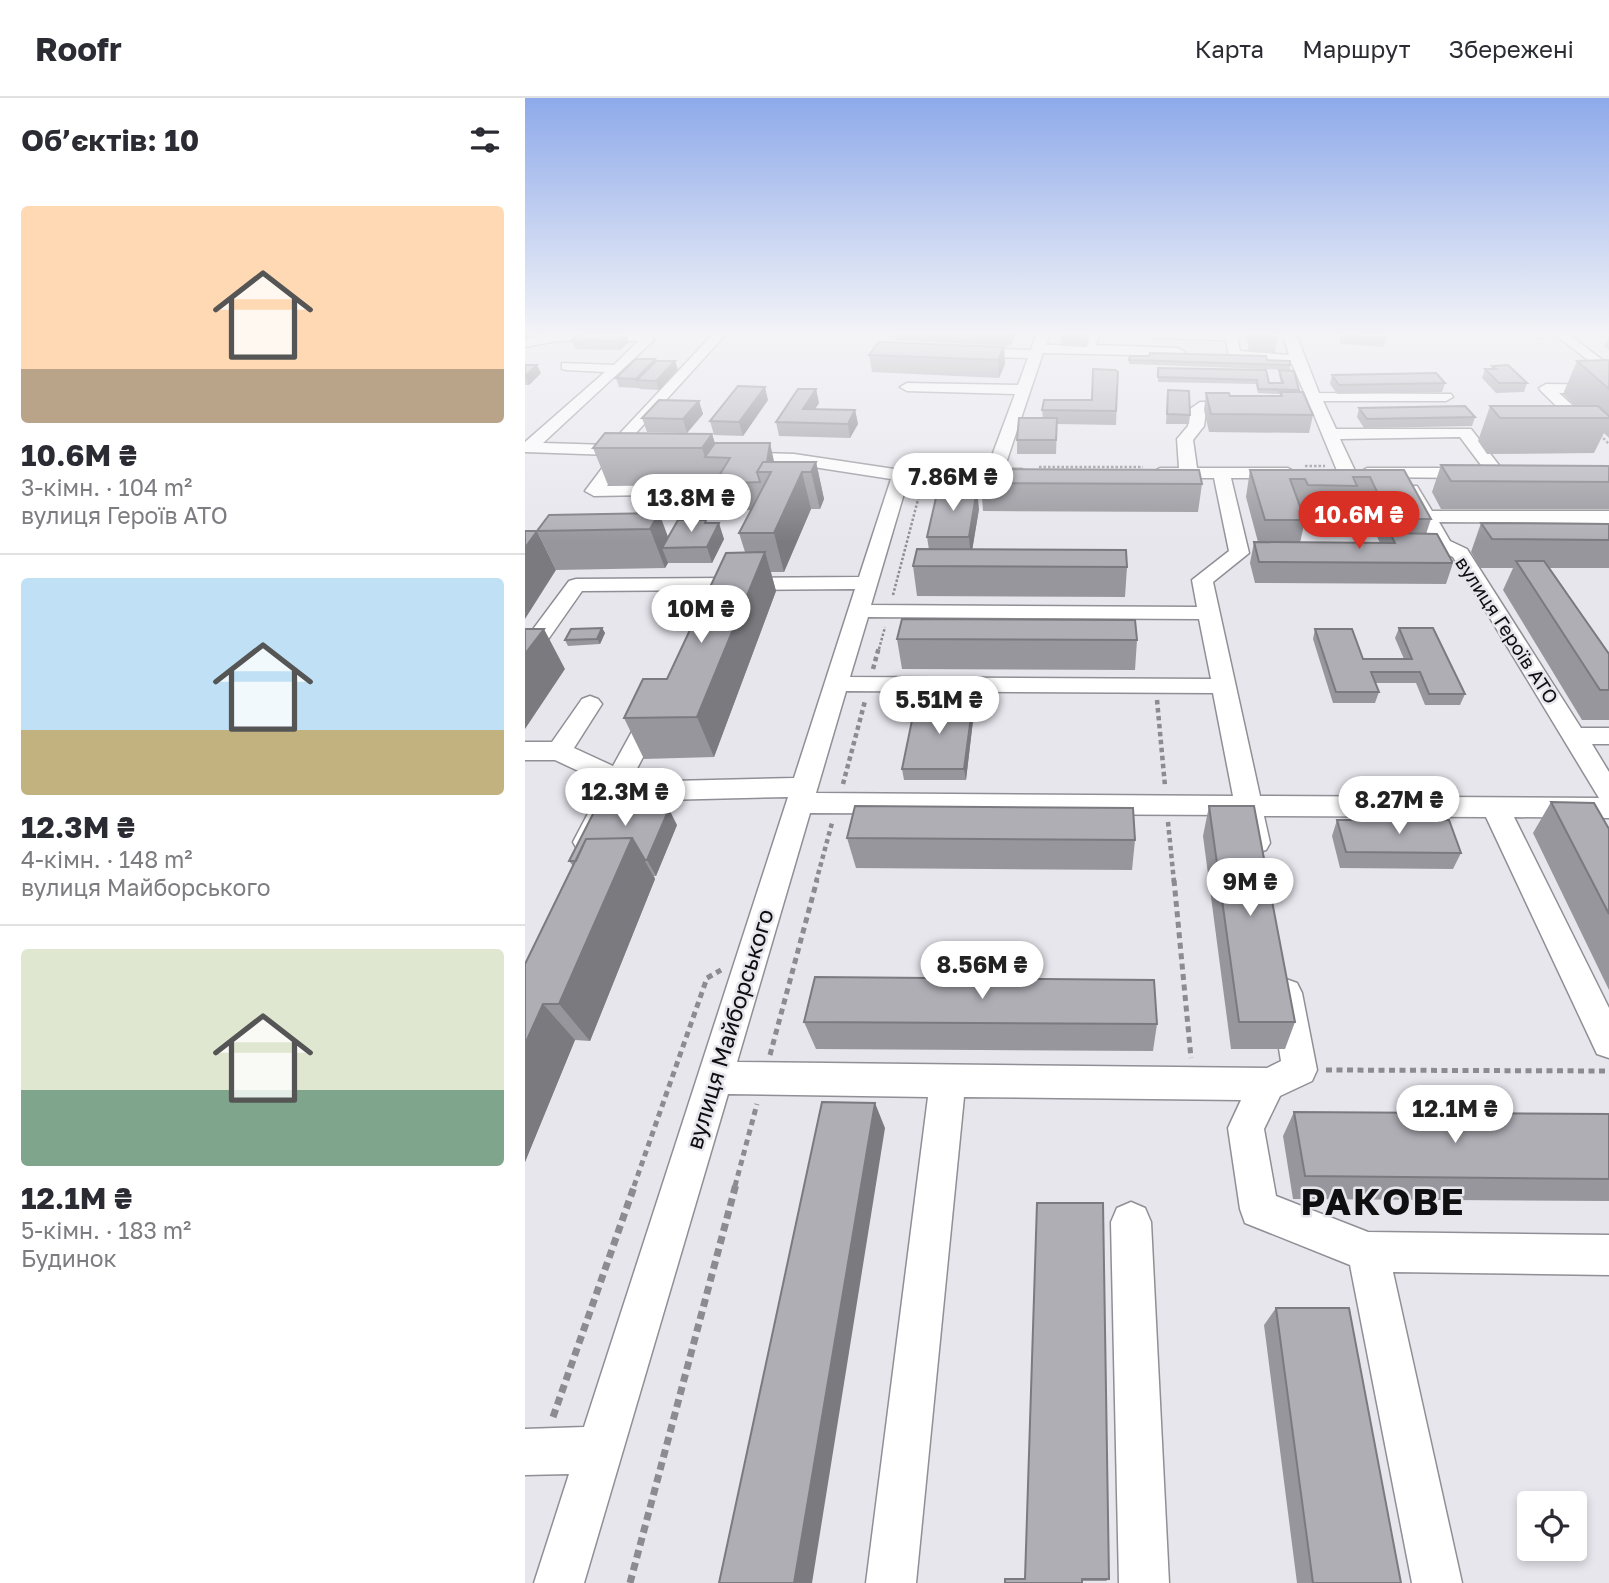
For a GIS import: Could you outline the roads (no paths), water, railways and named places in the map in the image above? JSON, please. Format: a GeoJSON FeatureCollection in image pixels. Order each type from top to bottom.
{"type":"FeatureCollection","features":[{"type":"Feature","properties":{"kind":"street"},"geometry":{"type":"LineString","coordinates":[[527,447],[577,403]]}},
{"type":"Feature","properties":{"kind":"street"},"geometry":{"type":"LineString","coordinates":[[620,451],[617,444],[655,403]]}},
{"type":"Feature","properties":{"kind":"street"},"geometry":{"type":"LineString","coordinates":[[994,474],[1019,403]]}},
{"type":"Feature","properties":{"kind":"street"},"geometry":{"type":"LineString","coordinates":[[1188,473],[1185,439],[1196,429],[1200,418],[1198,409],[1205,405],[1268,403]]}},
{"type":"Feature","properties":{"kind":"street"},"geometry":{"type":"LineString","coordinates":[[1317,403],[1347,473]]}},
{"type":"Feature","properties":{"kind":"street"},"geometry":{"type":"LineString","coordinates":[[1562,403],[1587,427]]}},
{"type":"Feature","properties":{"kind":"street"},"geometry":{"type":"LineString","coordinates":[[1147,473],[1502,473],[1465,432],[1330,433]]}},
{"type":"Feature","properties":{"kind":"street"},"geometry":{"type":"LineString","coordinates":[[527,447],[650,452]]}},
{"type":"Feature","properties":{"kind":"street"},"geometry":{"type":"LineString","coordinates":[[620,451],[594,491],[701,490]]}},
{"type":"Feature","properties":{"kind":"street"},"geometry":{"type":"LineString","coordinates":[[715,455],[794,459],[901,475],[1036,474]]}},
{"type":"Feature","properties":{"kind":"street"},"geometry":{"type":"LineString","coordinates":[[1221,473],[1246,552],[1202,580],[1262,872]]}},
{"type":"Feature","properties":{"kind":"street","name":"вулиця Героїв АТО"},"geometry":{"type":"LineString","coordinates":[[1402,473],[1427,516],[1478,580],[1609,793]]}},
{"type":"Feature","properties":{"kind":"street","name":"вулиця Майборського"},"geometry":{"type":"LineString","coordinates":[[559,1583],[901,475]]}},
{"type":"Feature","properties":{"kind":"street"},"geometry":{"type":"LineString","coordinates":[[1427,516],[1609,517]]}},
{"type":"Feature","properties":{"kind":"street"},"geometry":{"type":"LineString","coordinates":[[710,607],[734,562]]}},
{"type":"Feature","properties":{"kind":"street"},"geometry":{"type":"LineString","coordinates":[[1478,580],[1501,580]]}},
{"type":"Feature","properties":{"kind":"street"},"geometry":{"type":"LineString","coordinates":[[525,656],[576,585],[867,583]]}},
{"type":"Feature","properties":{"kind":"street"},"geometry":{"type":"LineString","coordinates":[[858,611],[1208,613]]}},
{"type":"Feature","properties":{"kind":"street"},"geometry":{"type":"LineString","coordinates":[[836,684],[1224,686]]}},
{"type":"Feature","properties":{"kind":"street"},"geometry":{"type":"LineString","coordinates":[[577,863],[664,693]]}},
{"type":"Feature","properties":{"kind":"street"},"geometry":{"type":"LineString","coordinates":[[559,751],[590,704]]}},
{"type":"Feature","properties":{"kind":"street"},"geometry":{"type":"LineString","coordinates":[[1574,736],[1609,736]]}},
{"type":"Feature","properties":{"kind":"street"},"geometry":{"type":"LineString","coordinates":[[525,751],[559,751],[615,785],[802,795],[838,803],[1609,808]]}},
{"type":"Feature","properties":{"kind":"street"},"geometry":{"type":"LineString","coordinates":[[1495,807],[1609,1043]]}},
{"type":"Feature","properties":{"kind":"street"},"geometry":{"type":"LineString","coordinates":[[1280,964],[1284,1077],[1246,1128],[1259,1209],[1368,1252],[1609,1255]]}},
{"type":"Feature","properties":{"kind":"street"},"geometry":{"type":"LineString","coordinates":[[715,1078],[1193,1082],[1284,1077]]}},
{"type":"Feature","properties":{"kind":"street"},"geometry":{"type":"LineString","coordinates":[[891,1583],[947,1080]]}},
{"type":"Feature","properties":{"kind":"street"},"geometry":{"type":"LineString","coordinates":[[1131,1222],[1144,1583]]}},
{"type":"Feature","properties":{"kind":"street"},"geometry":{"type":"LineString","coordinates":[[1368,1252],[1437,1583]]}},
{"type":"Feature","properties":{"kind":"street"},"geometry":{"type":"LineString","coordinates":[[533,1452],[600,1450]]}},
{"type":"Feature","properties":{"kind":"district","name":"РАКОВЕ"},"geometry":{"type":"Point","coordinates":[1383,1202]}}]}
